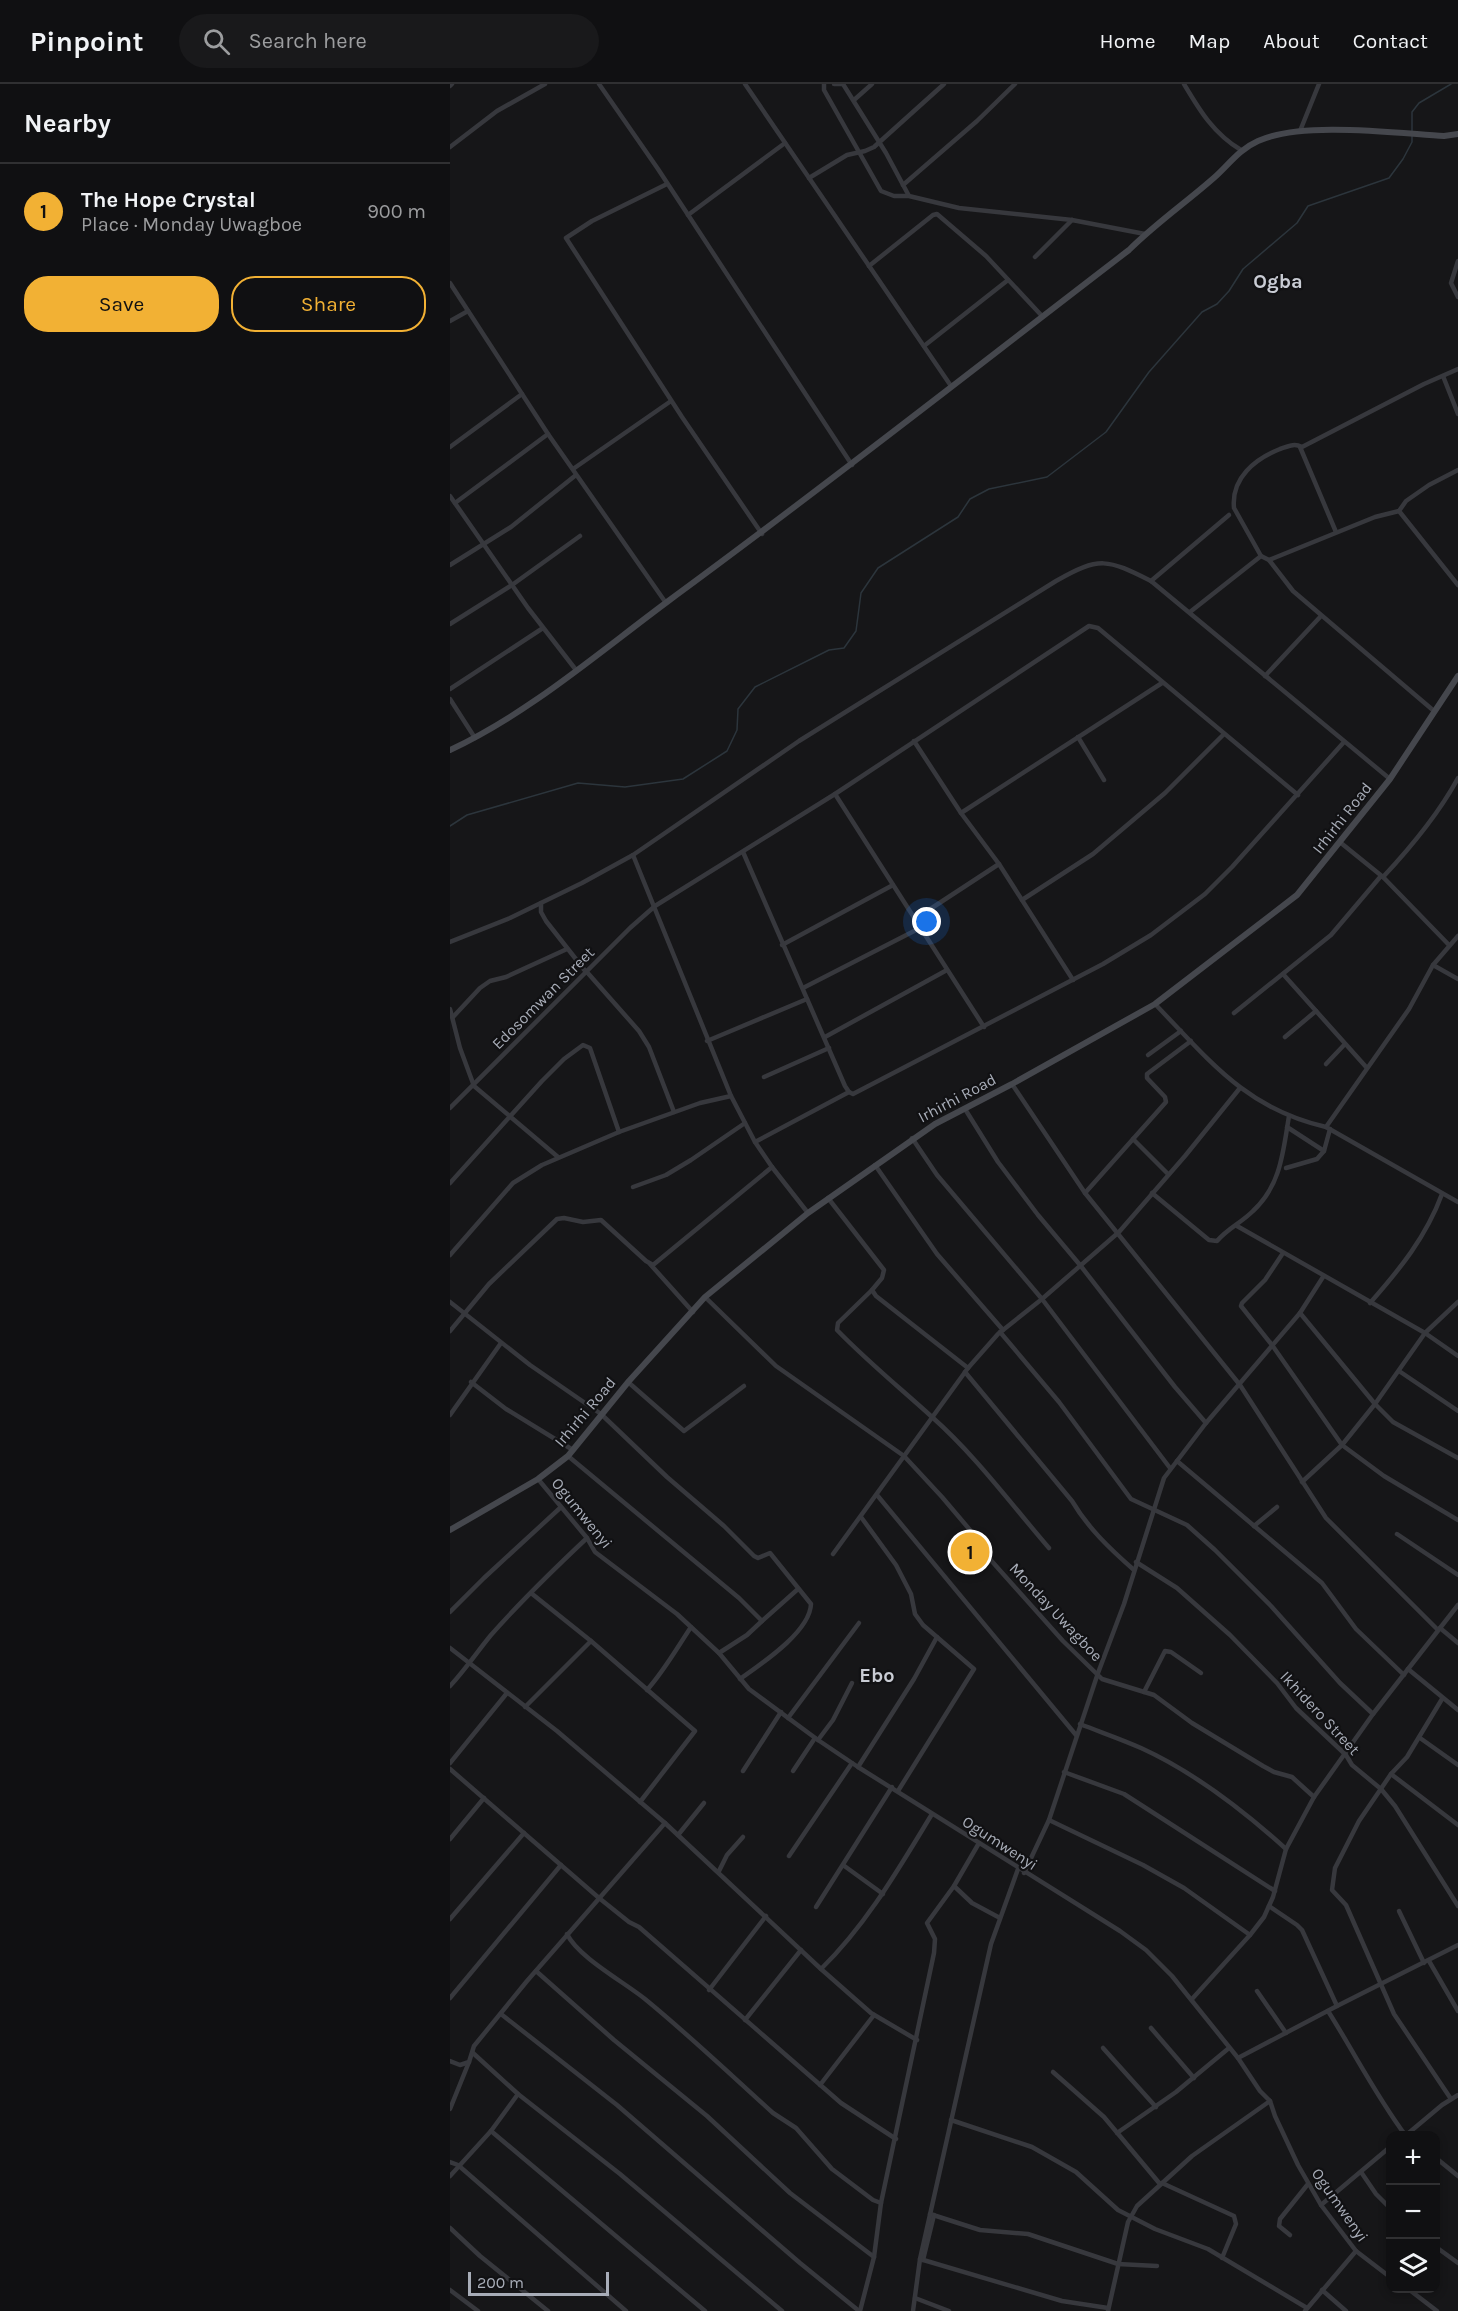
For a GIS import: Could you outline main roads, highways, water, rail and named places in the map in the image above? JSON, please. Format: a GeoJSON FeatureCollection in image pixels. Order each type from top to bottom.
{"type":"FeatureCollection","features":[{"type":"Feature","properties":{"kind":"waterway"},"geometry":{"type":"LineString","coordinates":[[1412,131],[1412,112],[1419,103],[1451,84]]}},
{"type":"Feature","properties":{"kind":"waterway"},"geometry":{"type":"LineString","coordinates":[[450,826],[467,815],[578,783],[625,787],[683,779],[727,751],[737,730],[738,709],[755,687],[829,650],[844,648],[856,631],[861,593],[878,568],[958,517],[970,499],[989,489],[1047,477],[1106,432],[1149,372],[1202,312],[1217,304],[1229,291],[1243,269],[1297,223],[1308,206],[1389,178],[1403,159],[1412,142],[1412,136]]}},
{"type":"Feature","properties":{"kind":"place","name":"The Hope Crystal"},"geometry":{"type":"Point","coordinates":[970,1552]}},
{"type":"Feature","properties":{"kind":"district","name":"Ogba"},"geometry":{"type":"Point","coordinates":[1278,281]}},
{"type":"Feature","properties":{"kind":"district","name":"Ebo"},"geometry":{"type":"Point","coordinates":[877,1675]}}]}
